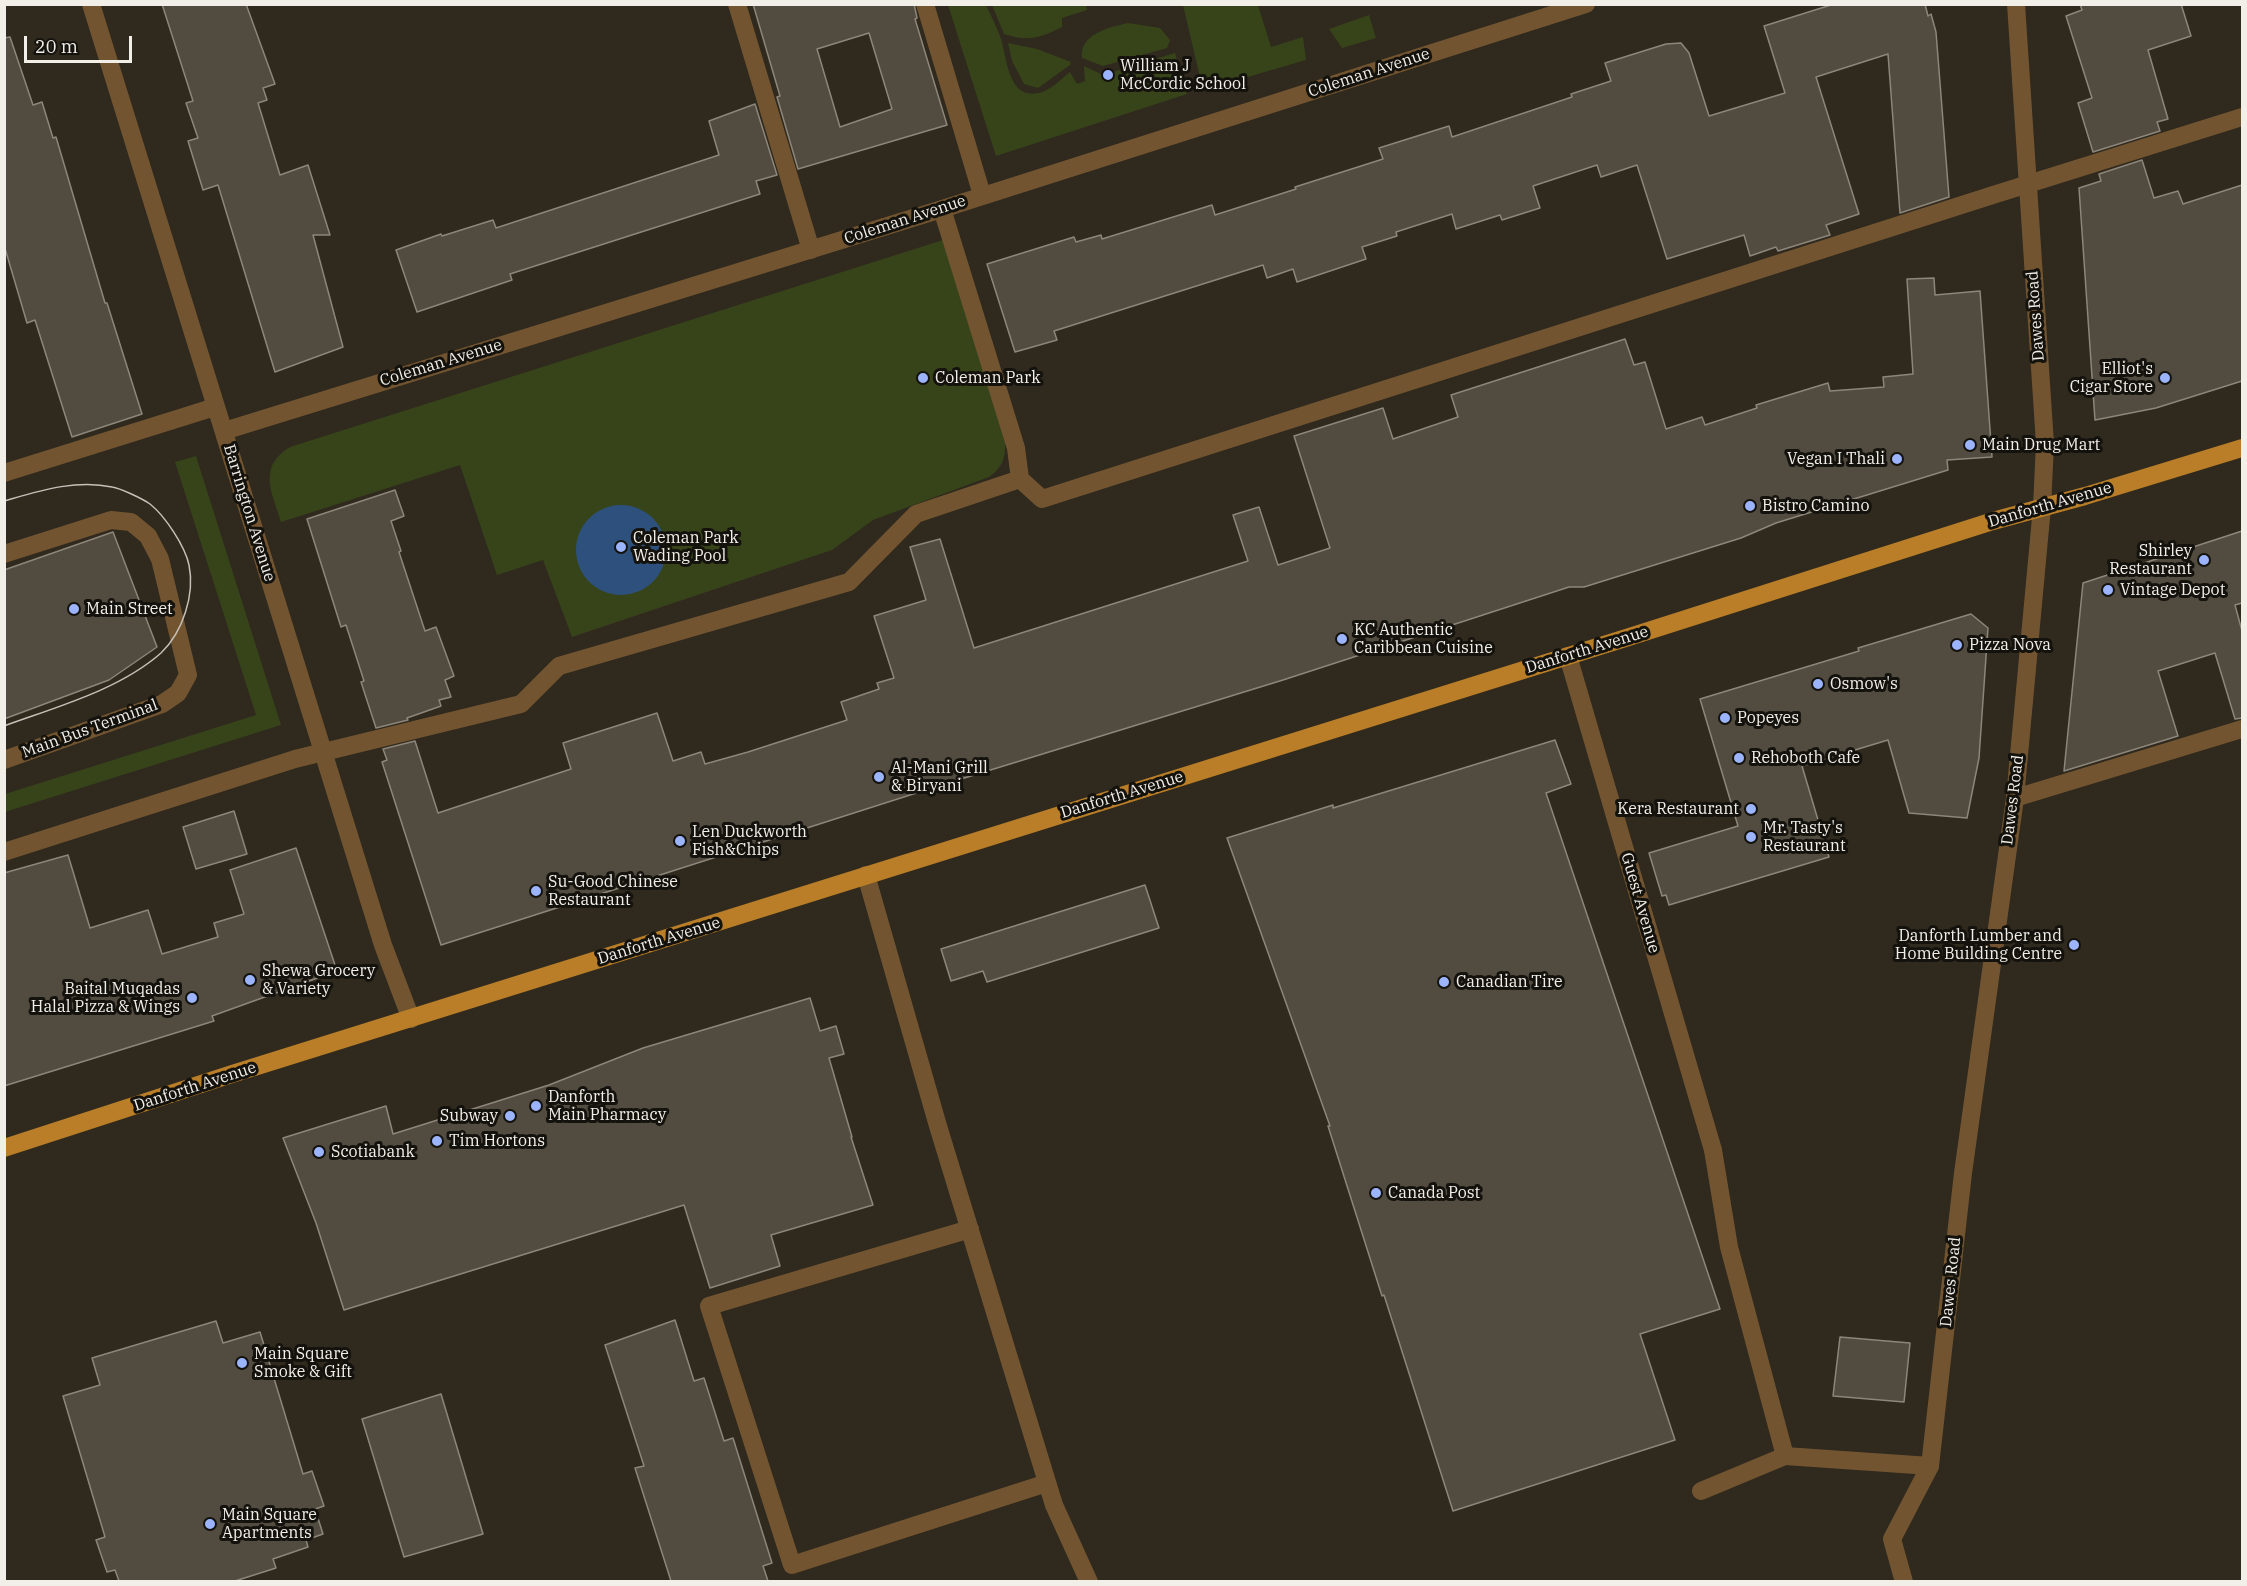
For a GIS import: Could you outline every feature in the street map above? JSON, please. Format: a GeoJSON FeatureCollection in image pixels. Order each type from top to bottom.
{"type":"FeatureCollection","features":[{"type":"Feature","properties":{"kind":"main road","name":"Danforth Avenue"},"geometry":{"type":"LineString","coordinates":[[4,1148],[232,1074],[1993,521],[2085,496],[2242,448]]}},
{"type":"Feature","properties":{"kind":"street","name":"Barrington Avenue"},"geometry":{"type":"LineString","coordinates":[[91,4],[383,945],[411,1019]]}},
{"type":"Feature","properties":{"kind":"street"},"geometry":{"type":"LineString","coordinates":[[737,4],[811,250]]}},
{"type":"Feature","properties":{"kind":"street"},"geometry":{"type":"LineString","coordinates":[[925,4],[982,195]]}},
{"type":"Feature","properties":{"kind":"street","name":"Coleman Avenue"},"geometry":{"type":"LineString","coordinates":[[224,431],[942,209],[1586,4]]}},
{"type":"Feature","properties":{"kind":"street","name":"Dawes Road"},"geometry":{"type":"LineString","coordinates":[[1904,1581],[1892,1539],[1930,1466],[1963,1173],[2015,798],[2042,507],[2045,444],[2016,4]]}},
{"type":"Feature","properties":{"kind":"street"},"geometry":{"type":"LineString","coordinates":[[942,209],[1016,448],[1020,479],[1042,499],[2242,117]]}},
{"type":"Feature","properties":{"kind":"street"},"geometry":{"type":"LineString","coordinates":[[4,472],[215,407]]}},
{"type":"Feature","properties":{"kind":"street"},"geometry":{"type":"LineString","coordinates":[[4,852],[284,762],[521,705],[559,666],[849,582],[916,514],[1020,479]]}},
{"type":"Feature","properties":{"kind":"street","name":"Main Bus Terminal"},"geometry":{"type":"LineString","coordinates":[[4,554],[111,520],[130,522],[148,536],[160,559],[188,675],[178,693],[162,704],[4,760]]}},
{"type":"Feature","properties":{"kind":"street","name":"Guest Avenue"},"geometry":{"type":"LineString","coordinates":[[1568,656],[1713,1150],[1729,1247],[1785,1456]]}},
{"type":"Feature","properties":{"kind":"street"},"geometry":{"type":"LineString","coordinates":[[2015,798],[2242,729]]}},
{"type":"Feature","properties":{"kind":"street"},"geometry":{"type":"LineString","coordinates":[[866,875],[1047,1483],[1054,1505],[1089,1581]]}},
{"type":"Feature","properties":{"kind":"street"},"geometry":{"type":"LineString","coordinates":[[970,1228],[709,1306],[792,1565],[1047,1483]]}},
{"type":"Feature","properties":{"kind":"street"},"geometry":{"type":"LineString","coordinates":[[1701,1491],[1785,1456],[1930,1466]]}},
{"type":"Feature","properties":{"kind":"green space"},"geometry":{"type":"Polygon","coordinates":[[[948,5],[986,5],[1001,39],[1011,76],[1021,90],[1029,93],[1047,90],[1070,72],[1077,84],[1085,81],[1084,66],[1103,75],[1175,53],[1187,94],[996,156],[948,5]]]}},
{"type":"Feature","properties":{"kind":"green space"},"geometry":{"type":"Polygon","coordinates":[[[992,5],[1086,5],[1087,10],[1062,18],[1062,27],[1054,31],[1040,36],[1020,38],[1004,34],[992,5]]]}},
{"type":"Feature","properties":{"kind":"green space"},"geometry":{"type":"Polygon","coordinates":[[[1183,5],[1258,5],[1271,47],[1303,37],[1306,60],[1203,90],[1183,5]]]}},
{"type":"Feature","properties":{"kind":"green space"},"geometry":{"type":"Polygon","coordinates":[[[1369,15],[1376,38],[1342,48],[1329,29],[1369,15]]]}},
{"type":"Feature","properties":{"kind":"green space"},"geometry":{"type":"Polygon","coordinates":[[[1128,23],[1160,28],[1170,40],[1167,48],[1103,66],[1082,58],[1082,50],[1090,37],[1128,23]]]}},
{"type":"Feature","properties":{"kind":"green space"},"geometry":{"type":"Polygon","coordinates":[[[1008,43],[1037,49],[1071,62],[1038,88],[1024,84],[1012,61],[1008,43]]]}},
{"type":"Feature","properties":{"kind":"green space","name":"Coleman Park"},"geometry":{"type":"Polygon","coordinates":[[[943,240],[1005,442],[1002,462],[989,477],[873,520],[832,550],[572,637],[543,560],[497,575],[460,465],[281,522],[271,490],[270,472],[273,463],[290,447],[943,240]]]}},
{"type":"Feature","properties":{"kind":"green space"},"geometry":{"type":"Polygon","coordinates":[[[196,456],[281,725],[5,812],[5,794],[256,715],[175,462],[196,456]]]}},
{"type":"Feature","properties":{"kind":"water","name":"Coleman Park Wading Pool"},"geometry":{"type":"Polygon","coordinates":[[[612,505],[630,505],[646,512],[659,525],[666,541],[666,559],[659,575],[646,588],[630,595],[612,595],[596,588],[583,575],[576,559],[576,541],[583,525],[596,512],[612,505]]]}},
{"type":"Feature","properties":{"kind":"building"},"geometry":{"type":"Polygon","coordinates":[[[162,4],[246,4],[275,84],[263,88],[267,100],[258,103],[280,175],[308,165],[330,235],[313,235],[343,347],[275,372],[218,185],[203,190],[188,141],[198,138],[186,103],[193,101],[162,4]]]}},
{"type":"Feature","properties":{"kind":"building"},"geometry":{"type":"Polygon","coordinates":[[[753,4],[914,4],[917,18],[915,19],[947,125],[798,169],[777,97],[780,96],[753,4]],[[869,33],[817,49],[840,127],[892,109],[869,33]]]}},
{"type":"Feature","properties":{"kind":"building"},"geometry":{"type":"Polygon","coordinates":[[[1834,4],[1925,4],[1928,16],[1931,14],[1936,32],[1949,197],[1900,213],[1888,54],[1816,77],[1859,214],[1826,225],[1830,235],[1778,251],[1776,247],[1750,256],[1744,235],[1667,259],[1637,165],[1601,177],[1597,165],[1533,186],[1540,208],[1502,220],[1500,215],[1456,229],[1452,214],[1396,232],[1397,236],[1362,247],[1366,259],[1297,282],[1293,269],[1267,278],[1263,265],[1054,331],[1057,340],[1015,352],[987,264],[1074,237],[1076,242],[1101,235],[1102,239],[1212,205],[1215,215],[1296,189],[1295,187],[1383,159],[1379,148],[1449,126],[1452,137],[1572,97],[1571,94],[1611,81],[1605,63],[1666,44],[1681,43],[1689,53],[1709,116],[1785,93],[1764,26],[1834,4]]]}},
{"type":"Feature","properties":{"kind":"building"},"geometry":{"type":"Polygon","coordinates":[[[2080,4],[2181,4],[2191,36],[2148,50],[2168,119],[2157,122],[2160,131],[2093,152],[2078,103],[2092,98],[2066,16],[2082,10],[2080,4]]]}},
{"type":"Feature","properties":{"kind":"building"},"geometry":{"type":"Polygon","coordinates":[[[10,37],[33,105],[42,102],[53,138],[56,137],[105,303],[107,303],[142,414],[72,437],[35,320],[27,323],[4,245],[4,38],[10,37]]]}},
{"type":"Feature","properties":{"kind":"building"},"geometry":{"type":"Polygon","coordinates":[[[755,104],[777,175],[756,181],[760,194],[510,274],[512,280],[417,312],[396,250],[441,234],[442,236],[493,220],[496,228],[719,155],[709,121],[755,104]]]}},
{"type":"Feature","properties":{"kind":"building"},"geometry":{"type":"Polygon","coordinates":[[[2142,160],[2154,198],[2178,191],[2183,204],[2242,185],[2242,381],[2156,408],[2095,420],[2079,188],[2101,181],[2099,174],[2142,160]]]}},
{"type":"Feature","properties":{"kind":"building"},"geometry":{"type":"Polygon","coordinates":[[[1934,278],[1935,295],[1980,291],[1992,457],[1947,460],[1948,470],[1776,523],[1741,538],[1584,587],[1569,587],[1283,680],[932,788],[441,945],[382,762],[387,760],[383,749],[415,741],[438,813],[571,769],[563,743],[657,713],[673,761],[701,752],[705,764],[748,752],[847,720],[841,702],[879,689],[877,683],[894,678],[874,616],[926,600],[910,547],[940,539],[974,648],[1248,561],[1233,515],[1259,507],[1278,565],[1330,548],[1294,436],[1383,408],[1393,439],[1458,417],[1451,395],[1625,339],[1634,365],[1645,362],[1666,429],[1702,417],[1705,425],[1757,408],[1756,405],[1828,383],[1830,391],[1884,387],[1883,377],[1913,374],[1907,279],[1934,278]]]}},
{"type":"Feature","properties":{"kind":"building"},"geometry":{"type":"Polygon","coordinates":[[[395,490],[404,516],[391,521],[401,551],[399,552],[425,631],[436,627],[454,676],[445,680],[451,697],[439,700],[441,706],[407,718],[408,720],[376,728],[346,625],[341,627],[307,519],[395,490]]]}},
{"type":"Feature","properties":{"kind":"building"},"geometry":{"type":"Polygon","coordinates":[[[2242,531],[2242,603],[2235,605],[2242,631],[2242,718],[2235,719],[2215,653],[2158,671],[2178,736],[2064,771],[2083,583],[2242,531]]]}},
{"type":"Feature","properties":{"kind":"building","name":"Main Street"},"geometry":{"type":"Polygon","coordinates":[[[113,532],[157,647],[109,680],[4,719],[4,570],[113,532]]]}},
{"type":"Feature","properties":{"kind":"building"},"geometry":{"type":"Polygon","coordinates":[[[1971,614],[1988,628],[1979,758],[1967,818],[1909,813],[1888,740],[1802,766],[1829,857],[1669,905],[1666,895],[1662,896],[1649,853],[1738,826],[1700,699],[1971,614]]]}},
{"type":"Feature","properties":{"kind":"building","name":"Canadian Tire"},"geometry":{"type":"Polygon","coordinates":[[[1555,740],[1571,784],[1546,793],[1720,1309],[1640,1334],[1675,1440],[1453,1511],[1384,1295],[1382,1296],[1328,1126],[1330,1126],[1227,838],[1555,740]]]}},
{"type":"Feature","properties":{"kind":"building"},"geometry":{"type":"Polygon","coordinates":[[[234,811],[247,854],[196,869],[183,827],[234,811]]]}},
{"type":"Feature","properties":{"kind":"building"},"geometry":{"type":"Polygon","coordinates":[[[296,848],[337,971],[212,1016],[214,1021],[4,1086],[4,873],[68,855],[90,928],[148,910],[162,954],[218,937],[214,923],[244,914],[230,870],[296,848]]]}},
{"type":"Feature","properties":{"kind":"building"},"geometry":{"type":"Polygon","coordinates":[[[1145,885],[1159,928],[987,982],[983,971],[951,981],[941,949],[1145,885]]]}},
{"type":"Feature","properties":{"kind":"building"},"geometry":{"type":"Polygon","coordinates":[[[810,998],[820,1031],[836,1026],[844,1054],[829,1058],[873,1205],[771,1235],[780,1266],[710,1288],[684,1205],[344,1310],[316,1223],[283,1138],[386,1106],[393,1134],[549,1085],[643,1048],[810,998]]]}},
{"type":"Feature","properties":{"kind":"building"},"geometry":{"type":"Polygon","coordinates":[[[675,1320],[694,1381],[704,1378],[724,1441],[733,1438],[772,1563],[763,1566],[768,1581],[671,1581],[635,1468],[644,1466],[605,1345],[675,1320]]]}},
{"type":"Feature","properties":{"kind":"building"},"geometry":{"type":"Polygon","coordinates":[[[216,1321],[223,1343],[260,1332],[303,1474],[312,1471],[324,1506],[315,1509],[323,1534],[306,1540],[308,1547],[273,1559],[276,1568],[235,1581],[119,1581],[115,1570],[107,1572],[96,1540],[105,1537],[63,1396],[100,1385],[92,1358],[216,1321]]]}},
{"type":"Feature","properties":{"kind":"building"},"geometry":{"type":"Polygon","coordinates":[[[1840,1337],[1910,1343],[1904,1402],[1833,1396],[1840,1337]]]}},
{"type":"Feature","properties":{"kind":"building"},"geometry":{"type":"Polygon","coordinates":[[[441,1394],[483,1534],[404,1557],[362,1419],[441,1394]]]}},
{"type":"Feature","properties":{"kind":"tram line"},"geometry":{"type":"LineString","coordinates":[[4,501],[71,485],[98,485],[126,492],[150,504],[168,524],[187,557],[190,576],[186,612],[176,634],[161,653],[144,666],[107,687],[4,726]]}},
{"type":"Feature","properties":{"kind":"tram line"},"geometry":{"type":"LineString","coordinates":[[4,1576],[6,1582]]}},
{"type":"Feature","properties":{"kind":"place","name":"William J McCordic School"},"geometry":{"type":"Point","coordinates":[1108,75]}},
{"type":"Feature","properties":{"kind":"place","name":"Coleman Park"},"geometry":{"type":"Point","coordinates":[923,378]}},
{"type":"Feature","properties":{"kind":"place","name":"Elliot's Cigar Store"},"geometry":{"type":"Point","coordinates":[2165,378]}},
{"type":"Feature","properties":{"kind":"place","name":"Main Drug Mart"},"geometry":{"type":"Point","coordinates":[1970,445]}},
{"type":"Feature","properties":{"kind":"place","name":"Vegan I Thali"},"geometry":{"type":"Point","coordinates":[1897,459]}},
{"type":"Feature","properties":{"kind":"place","name":"Bistro Camino"},"geometry":{"type":"Point","coordinates":[1750,506]}},
{"type":"Feature","properties":{"kind":"place","name":"Coleman Park Wading Pool"},"geometry":{"type":"Point","coordinates":[621,547]}},
{"type":"Feature","properties":{"kind":"place","name":"Shirley Restaurant"},"geometry":{"type":"Point","coordinates":[2204,560]}},
{"type":"Feature","properties":{"kind":"place","name":"Vintage Depot"},"geometry":{"type":"Point","coordinates":[2108,590]}},
{"type":"Feature","properties":{"kind":"place","name":"Main Street"},"geometry":{"type":"Point","coordinates":[74,609]}},
{"type":"Feature","properties":{"kind":"place","name":"KC Authentic Caribbean Cuisine"},"geometry":{"type":"Point","coordinates":[1342,639]}},
{"type":"Feature","properties":{"kind":"place","name":"Pizza Nova"},"geometry":{"type":"Point","coordinates":[1957,645]}},
{"type":"Feature","properties":{"kind":"place","name":"Osmow's"},"geometry":{"type":"Point","coordinates":[1818,684]}},
{"type":"Feature","properties":{"kind":"place","name":"Popeyes"},"geometry":{"type":"Point","coordinates":[1725,718]}},
{"type":"Feature","properties":{"kind":"place","name":"Rehoboth Cafe"},"geometry":{"type":"Point","coordinates":[1739,758]}},
{"type":"Feature","properties":{"kind":"place","name":"Al-Mani Grill & Biryani"},"geometry":{"type":"Point","coordinates":[879,777]}},
{"type":"Feature","properties":{"kind":"place","name":"Kera Restaurant"},"geometry":{"type":"Point","coordinates":[1751,809]}},
{"type":"Feature","properties":{"kind":"place","name":"Mr. Tasty's Restaurant"},"geometry":{"type":"Point","coordinates":[1751,837]}},
{"type":"Feature","properties":{"kind":"place","name":"Len Duckworth Fish&Chips"},"geometry":{"type":"Point","coordinates":[680,841]}},
{"type":"Feature","properties":{"kind":"place","name":"Su-Good Chinese Restaurant"},"geometry":{"type":"Point","coordinates":[536,891]}},
{"type":"Feature","properties":{"kind":"place","name":"Danforth Lumber and Home Building Centre"},"geometry":{"type":"Point","coordinates":[2074,945]}},
{"type":"Feature","properties":{"kind":"place","name":"Shewa Grocery & Variety"},"geometry":{"type":"Point","coordinates":[250,980]}},
{"type":"Feature","properties":{"kind":"place","name":"Canadian Tire"},"geometry":{"type":"Point","coordinates":[1444,982]}},
{"type":"Feature","properties":{"kind":"place","name":"Baital Muqadas Halal Pizza & Wings"},"geometry":{"type":"Point","coordinates":[192,998]}},
{"type":"Feature","properties":{"kind":"place","name":"Danforth Main Pharmacy"},"geometry":{"type":"Point","coordinates":[536,1106]}},
{"type":"Feature","properties":{"kind":"place","name":"Subway"},"geometry":{"type":"Point","coordinates":[510,1116]}},
{"type":"Feature","properties":{"kind":"place","name":"Tim Hortons"},"geometry":{"type":"Point","coordinates":[437,1141]}},
{"type":"Feature","properties":{"kind":"place","name":"Scotiabank"},"geometry":{"type":"Point","coordinates":[319,1152]}},
{"type":"Feature","properties":{"kind":"place","name":"Canada Post"},"geometry":{"type":"Point","coordinates":[1376,1193]}},
{"type":"Feature","properties":{"kind":"place","name":"Main Square Smoke & Gift"},"geometry":{"type":"Point","coordinates":[242,1363]}},
{"type":"Feature","properties":{"kind":"place","name":"Main Square Apartments"},"geometry":{"type":"Point","coordinates":[210,1524]}}]}
